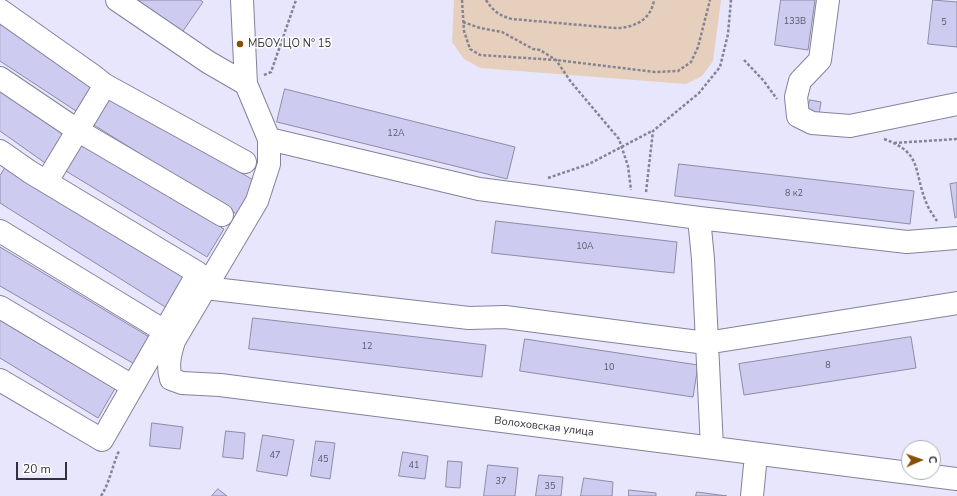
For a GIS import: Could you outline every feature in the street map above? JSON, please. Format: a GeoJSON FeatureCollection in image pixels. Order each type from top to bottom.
{"type":"FeatureCollection","features":[{"type":"Feature","properties":{"kind":"street"},"geometry":{"type":"LineString","coordinates":[[116,0],[208,62],[246,84]]}},
{"type":"Feature","properties":{"kind":"street"},"geometry":{"type":"LineString","coordinates":[[0,380],[102,440],[132,386],[205,288],[257,201],[269,164],[269,139],[246,84],[242,0]]}},
{"type":"Feature","properties":{"kind":"street"},"geometry":{"type":"LineString","coordinates":[[828,0],[820,60],[800,81],[796,97],[798,116],[812,123],[850,126],[957,104]]}},
{"type":"Feature","properties":{"kind":"street"},"geometry":{"type":"LineString","coordinates":[[0,10],[95,77],[105,86],[245,162]]}},
{"type":"Feature","properties":{"kind":"street"},"geometry":{"type":"LineString","coordinates":[[0,78],[77,130],[222,215]]}},
{"type":"Feature","properties":{"kind":"street"},"geometry":{"type":"LineString","coordinates":[[47,181],[105,86]]}},
{"type":"Feature","properties":{"kind":"street"},"geometry":{"type":"LineString","coordinates":[[269,139],[479,188],[699,218],[907,242],[953,238]]}},
{"type":"Feature","properties":{"kind":"street"},"geometry":{"type":"LineString","coordinates":[[0,151],[30,172],[198,273],[170,336]]}},
{"type":"Feature","properties":{"kind":"street"},"geometry":{"type":"LineString","coordinates":[[699,218],[703,259],[712,448]]}},
{"type":"Feature","properties":{"kind":"street"},"geometry":{"type":"LineString","coordinates":[[0,231],[170,336]]}},
{"type":"Feature","properties":{"kind":"street"},"geometry":{"type":"LineString","coordinates":[[205,288],[469,318],[505,317],[706,343],[957,303]]}},
{"type":"Feature","properties":{"kind":"street"},"geometry":{"type":"LineString","coordinates":[[0,307],[132,386]]}},
{"type":"Feature","properties":{"kind":"street","name":"Волоховская улица"},"geometry":{"type":"LineString","coordinates":[[170,336],[168,369],[171,379],[182,383],[220,385],[712,448],[756,455],[957,479]]}},
{"type":"Feature","properties":{"kind":"street"},"geometry":{"type":"LineString","coordinates":[[752,496],[756,455]]}},
{"type":"Feature","properties":{"kind":"path"},"geometry":{"type":"LineString","coordinates":[[246,84],[270,72],[296,0]]}},
{"type":"Feature","properties":{"kind":"path"},"geometry":{"type":"LineString","coordinates":[[462,0],[464,31],[470,49],[480,55],[556,60],[655,72],[678,71],[691,62],[698,46],[710,0]]}},
{"type":"Feature","properties":{"kind":"path"},"geometry":{"type":"LineString","coordinates":[[486,0],[493,10],[502,16],[512,19],[627,28],[636,25],[650,11],[654,0]]}},
{"type":"Feature","properties":{"kind":"path"},"geometry":{"type":"LineString","coordinates":[[542,180],[589,164],[653,131],[699,93],[720,67],[728,34],[731,0]]}},
{"type":"Feature","properties":{"kind":"path"},"geometry":{"type":"LineString","coordinates":[[463,22],[480,28],[502,32],[534,49],[540,50],[556,60],[571,82],[619,139],[628,166],[630,188],[641,210]]}},
{"type":"Feature","properties":{"kind":"path"},"geometry":{"type":"LineString","coordinates":[[744,60],[763,80],[780,104]]}},
{"type":"Feature","properties":{"kind":"path"},"geometry":{"type":"LineString","coordinates":[[641,210],[653,131]]}},
{"type":"Feature","properties":{"kind":"path"},"geometry":{"type":"LineString","coordinates":[[880,138],[894,143],[909,153],[919,173],[926,202],[953,238]]}},
{"type":"Feature","properties":{"kind":"path"},"geometry":{"type":"LineString","coordinates":[[894,143],[957,139]]}},
{"type":"Feature","properties":{"kind":"shaded area"},"geometry":{"type":"Polygon","coordinates":[[[454,0],[721,0],[713,61],[702,76],[686,84],[480,68],[464,59],[452,42],[454,0]]]}},
{"type":"Feature","properties":{"kind":"building"},"geometry":{"type":"Polygon","coordinates":[[[138,0],[200,0],[203,2],[183,31],[138,0]]]}},
{"type":"Feature","properties":{"kind":"building"},"geometry":{"type":"Polygon","coordinates":[[[781,0],[815,0],[808,50],[775,45],[781,0]]]}},
{"type":"Feature","properties":{"kind":"building"},"geometry":{"type":"Polygon","coordinates":[[[933,0],[957,2],[957,47],[928,44],[933,0]]]}},
{"type":"Feature","properties":{"kind":"building"},"geometry":{"type":"Polygon","coordinates":[[[0,23],[94,85],[76,111],[0,61],[0,23]]]}},
{"type":"Feature","properties":{"kind":"building"},"geometry":{"type":"Polygon","coordinates":[[[285,89],[515,147],[507,179],[277,122],[285,89]]]}},
{"type":"Feature","properties":{"kind":"building"},"geometry":{"type":"Polygon","coordinates":[[[0,90],[68,137],[48,165],[0,131],[0,90]]]}},
{"type":"Feature","properties":{"kind":"building"},"geometry":{"type":"Polygon","coordinates":[[[106,93],[260,184],[240,216],[89,122],[106,93]]]}},
{"type":"Feature","properties":{"kind":"building"},"geometry":{"type":"Polygon","coordinates":[[[810,100],[821,102],[819,114],[807,113],[810,100]]]}},
{"type":"Feature","properties":{"kind":"building"},"geometry":{"type":"Polygon","coordinates":[[[77,140],[224,229],[207,257],[61,168],[77,140]]]}},
{"type":"Feature","properties":{"kind":"building"},"geometry":{"type":"Polygon","coordinates":[[[679,164],[914,191],[910,224],[675,196],[679,164]]]}},
{"type":"Feature","properties":{"kind":"building"},"geometry":{"type":"Polygon","coordinates":[[[5,168],[188,280],[170,310],[0,203],[0,176],[5,168]]]}},
{"type":"Feature","properties":{"kind":"building"},"geometry":{"type":"Polygon","coordinates":[[[957,183],[957,217],[955,218],[950,184],[957,183]]]}},
{"type":"Feature","properties":{"kind":"building"},"geometry":{"type":"Polygon","coordinates":[[[496,221],[677,242],[674,273],[492,253],[496,221]]]}},
{"type":"Feature","properties":{"kind":"building"},"geometry":{"type":"Polygon","coordinates":[[[0,247],[151,338],[136,365],[0,286],[0,247]]]}},
{"type":"Feature","properties":{"kind":"building"},"geometry":{"type":"Polygon","coordinates":[[[0,315],[117,385],[98,418],[0,358],[0,315]]]}},
{"type":"Feature","properties":{"kind":"building"},"geometry":{"type":"Polygon","coordinates":[[[253,318],[486,345],[482,377],[249,349],[253,318]]]}},
{"type":"Feature","properties":{"kind":"building"},"geometry":{"type":"Polygon","coordinates":[[[911,337],[916,368],[744,395],[739,364],[911,337]]]}},
{"type":"Feature","properties":{"kind":"building"},"geometry":{"type":"Polygon","coordinates":[[[525,339],[698,365],[693,397],[520,371],[525,339]]]}},
{"type":"Feature","properties":{"kind":"building"},"geometry":{"type":"Polygon","coordinates":[[[152,423],[183,427],[180,449],[150,446],[152,423]]]}},
{"type":"Feature","properties":{"kind":"building"},"geometry":{"type":"Polygon","coordinates":[[[226,431],[245,433],[243,459],[223,457],[226,431]]]}},
{"type":"Feature","properties":{"kind":"building"},"geometry":{"type":"Polygon","coordinates":[[[263,435],[294,440],[287,476],[257,471],[263,435]]]}},
{"type":"Feature","properties":{"kind":"building"},"geometry":{"type":"Polygon","coordinates":[[[316,441],[335,443],[330,479],[311,476],[316,441]]]}},
{"type":"Feature","properties":{"kind":"building"},"geometry":{"type":"Polygon","coordinates":[[[403,452],[428,456],[425,479],[399,476],[403,452]]]}},
{"type":"Feature","properties":{"kind":"building"},"geometry":{"type":"Polygon","coordinates":[[[448,461],[462,462],[460,488],[446,487],[448,461]]]}},
{"type":"Feature","properties":{"kind":"building"},"geometry":{"type":"Polygon","coordinates":[[[488,465],[518,468],[515,496],[484,496],[488,465]]]}},
{"type":"Feature","properties":{"kind":"building"},"geometry":{"type":"Polygon","coordinates":[[[539,475],[563,477],[561,496],[536,496],[539,475]]]}},
{"type":"Feature","properties":{"kind":"building"},"geometry":{"type":"Polygon","coordinates":[[[584,478],[613,482],[612,496],[581,496],[584,478]]]}},
{"type":"Feature","properties":{"kind":"building"},"geometry":{"type":"Polygon","coordinates":[[[218,489],[227,496],[212,496],[218,489]]]}},
{"type":"Feature","properties":{"kind":"building"},"geometry":{"type":"Polygon","coordinates":[[[629,490],[656,493],[656,496],[629,496],[629,490]]]}},
{"type":"Feature","properties":{"kind":"building"},"geometry":{"type":"Polygon","coordinates":[[[697,492],[727,496],[696,496],[697,492]]]}},
{"type":"Feature","properties":{"kind":"place","name":"МБОУ ЦО N° 15"},"geometry":{"type":"Point","coordinates":[240,44]}}]}
